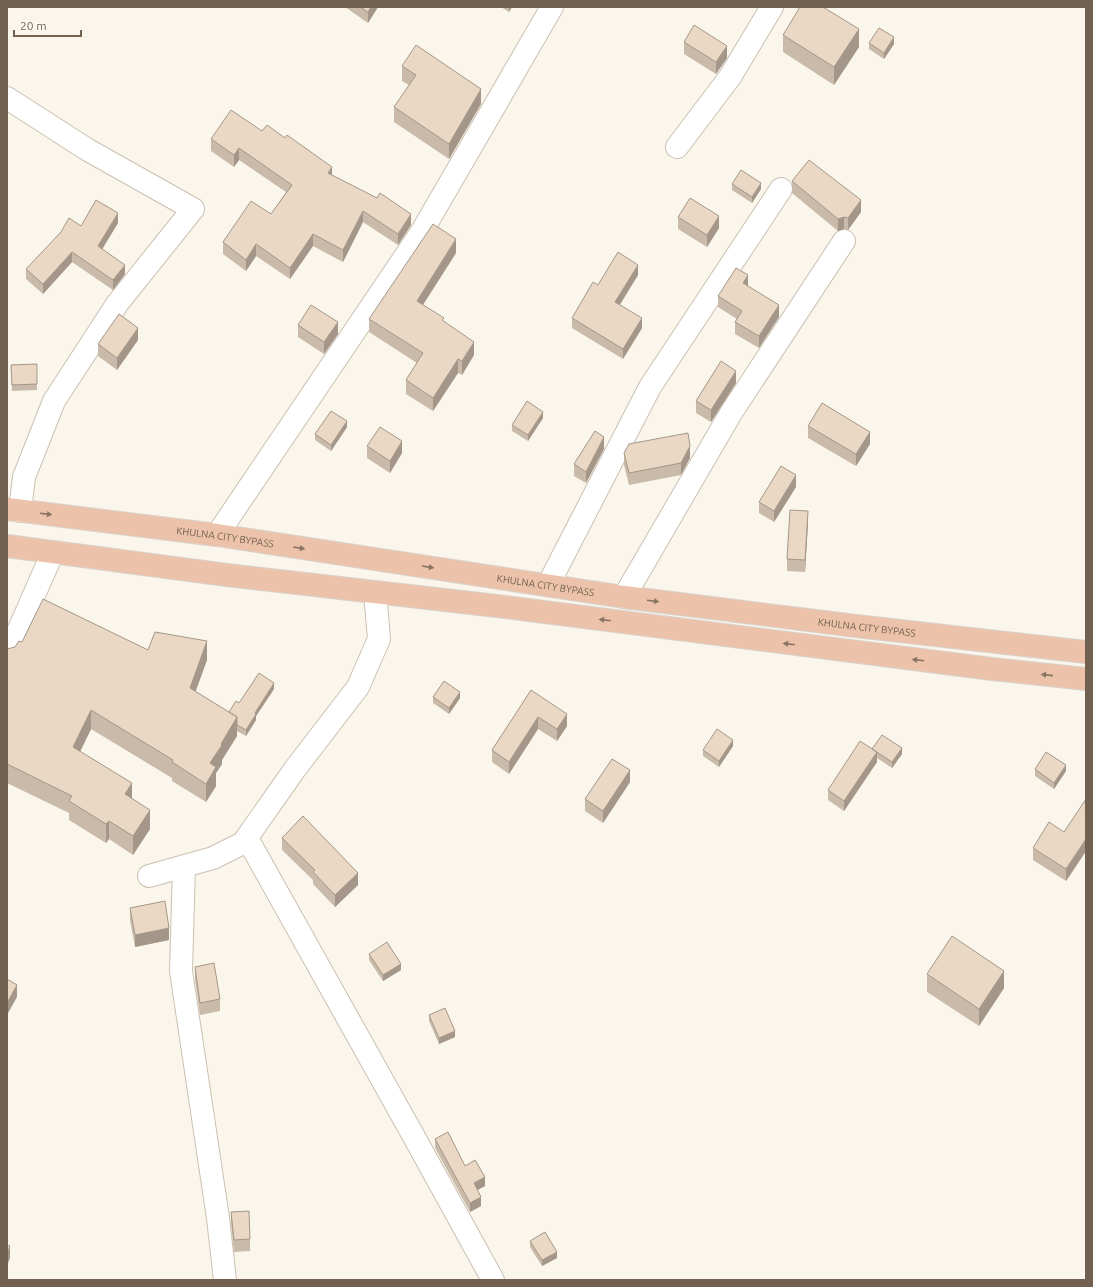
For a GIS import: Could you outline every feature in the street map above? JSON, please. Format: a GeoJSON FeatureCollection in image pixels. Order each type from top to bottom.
{"type":"FeatureCollection","features":[{"type":"Feature","properties":{"kind":"highway","name":"KHULNA CITY BYPASS"},"geometry":{"type":"LineString","coordinates":[[14,510],[217,535],[624,597],[856,626],[1086,652]]}},
{"type":"Feature","properties":{"kind":"highway"},"geometry":{"type":"LineString","coordinates":[[7,546],[227,575],[375,592],[977,668],[1086,679]]}},
{"type":"Feature","properties":{"kind":"street"},"geometry":{"type":"LineString","coordinates":[[217,535],[421,233],[552,7]]}},
{"type":"Feature","properties":{"kind":"street"},"geometry":{"type":"LineString","coordinates":[[677,147],[730,77],[772,7]]}},
{"type":"Feature","properties":{"kind":"street"},"geometry":{"type":"LineString","coordinates":[[7,98],[88,150],[193,209],[117,304],[54,401],[24,477],[14,510]]}},
{"type":"Feature","properties":{"kind":"street"},"geometry":{"type":"LineString","coordinates":[[548,586],[650,386],[781,189]]}},
{"type":"Feature","properties":{"kind":"street"},"geometry":{"type":"LineString","coordinates":[[624,597],[731,413],[844,242]]}},
{"type":"Feature","properties":{"kind":"street"},"geometry":{"type":"LineString","coordinates":[[7,656],[53,552]]}},
{"type":"Feature","properties":{"kind":"street"},"geometry":{"type":"LineString","coordinates":[[149,876],[213,858],[243,843],[247,838],[295,769],[358,687],[379,640],[375,592]]}},
{"type":"Feature","properties":{"kind":"street"},"geometry":{"type":"LineString","coordinates":[[247,838],[493,1280]]}},
{"type":"Feature","properties":{"kind":"street"},"geometry":{"type":"LineString","coordinates":[[184,866],[180,971],[218,1218],[225,1280]]}},
{"type":"Feature","properties":{"kind":"building"},"geometry":{"type":"Polygon","coordinates":[[[360,7],[371,7],[368,12],[360,7]]]}},
{"type":"Feature","properties":{"kind":"building"},"geometry":{"type":"Polygon","coordinates":[[[800,7],[823,7],[859,29],[834,67],[783,35],[800,7]]]}},
{"type":"Feature","properties":{"kind":"building"},"geometry":{"type":"Polygon","coordinates":[[[694,25],[727,46],[716,62],[684,42],[694,25]]]}},
{"type":"Feature","properties":{"kind":"building"},"geometry":{"type":"Polygon","coordinates":[[[879,28],[894,37],[884,53],[869,43],[879,28]]]}},
{"type":"Feature","properties":{"kind":"building"},"geometry":{"type":"Polygon","coordinates":[[[416,45],[481,89],[449,144],[394,107],[416,75],[402,66],[416,45]]]}},
{"type":"Feature","properties":{"kind":"building"},"geometry":{"type":"Polygon","coordinates":[[[231,110],[262,131],[267,125],[285,138],[287,135],[332,167],[328,173],[377,198],[380,193],[411,214],[398,234],[363,211],[343,250],[313,234],[290,268],[256,244],[246,260],[223,242],[251,201],[271,214],[292,185],[239,148],[234,155],[211,139],[231,110]]]}},
{"type":"Feature","properties":{"kind":"building"},"geometry":{"type":"Polygon","coordinates":[[[809,160],[861,200],[848,218],[844,217],[838,219],[792,181],[809,160]]]}},
{"type":"Feature","properties":{"kind":"building"},"geometry":{"type":"Polygon","coordinates":[[[741,170],[761,183],[752,197],[732,184],[741,170]]]}},
{"type":"Feature","properties":{"kind":"building"},"geometry":{"type":"Polygon","coordinates":[[[690,198],[719,216],[707,235],[678,217],[690,198]]]}},
{"type":"Feature","properties":{"kind":"building"},"geometry":{"type":"Polygon","coordinates":[[[96,200],[118,213],[98,246],[125,265],[113,280],[72,252],[43,284],[26,269],[61,232],[69,218],[81,226],[96,200]]]}},
{"type":"Feature","properties":{"kind":"building"},"geometry":{"type":"Polygon","coordinates":[[[433,224],[456,239],[417,301],[444,318],[442,320],[474,342],[462,361],[458,359],[433,398],[406,380],[423,353],[369,319],[433,224]]]}},
{"type":"Feature","properties":{"kind":"building"},"geometry":{"type":"Polygon","coordinates":[[[618,252],[638,265],[615,302],[642,318],[623,349],[572,318],[593,282],[598,285],[618,252]]]}},
{"type":"Feature","properties":{"kind":"building"},"geometry":{"type":"Polygon","coordinates":[[[736,268],[748,275],[743,283],[779,305],[759,336],[735,322],[742,311],[718,296],[736,268]]]}},
{"type":"Feature","properties":{"kind":"building"},"geometry":{"type":"Polygon","coordinates":[[[311,305],[338,322],[324,342],[298,325],[311,305]]]}},
{"type":"Feature","properties":{"kind":"building"},"geometry":{"type":"Polygon","coordinates":[[[119,314],[138,328],[117,358],[98,344],[119,314]]]}},
{"type":"Feature","properties":{"kind":"building"},"geometry":{"type":"Polygon","coordinates":[[[721,361],[736,371],[711,410],[696,401],[721,361]]]}},
{"type":"Feature","properties":{"kind":"building"},"geometry":{"type":"Polygon","coordinates":[[[37,364],[37,384],[12,385],[11,365],[37,364]]]}},
{"type":"Feature","properties":{"kind":"building"},"geometry":{"type":"Polygon","coordinates":[[[527,401],[543,412],[528,435],[512,425],[527,401]]]}},
{"type":"Feature","properties":{"kind":"building"},"geometry":{"type":"Polygon","coordinates":[[[822,403],[870,432],[856,454],[808,426],[822,403]]]}},
{"type":"Feature","properties":{"kind":"building"},"geometry":{"type":"Polygon","coordinates":[[[331,411],[347,421],[331,445],[315,434],[331,411]]]}},
{"type":"Feature","properties":{"kind":"building"},"geometry":{"type":"Polygon","coordinates":[[[380,427],[402,441],[390,461],[367,446],[380,427]]]}},
{"type":"Feature","properties":{"kind":"building"},"geometry":{"type":"Polygon","coordinates":[[[595,431],[604,437],[586,472],[574,464],[595,431]]]}},
{"type":"Feature","properties":{"kind":"building"},"geometry":{"type":"Polygon","coordinates":[[[688,433],[690,446],[681,463],[629,473],[624,453],[629,444],[688,433]]]}},
{"type":"Feature","properties":{"kind":"building"},"geometry":{"type":"Polygon","coordinates":[[[781,466],[796,475],[774,511],[759,502],[781,466]]]}},
{"type":"Feature","properties":{"kind":"building"},"geometry":{"type":"Polygon","coordinates":[[[790,510],[808,511],[805,560],[787,559],[790,510]]]}},
{"type":"Feature","properties":{"kind":"building"},"geometry":{"type":"Polygon","coordinates":[[[43,599],[148,650],[155,632],[207,641],[190,688],[237,717],[221,744],[222,745],[210,763],[216,767],[206,784],[172,762],[173,760],[91,710],[73,747],[132,783],[125,794],[150,810],[133,836],[109,821],[106,824],[69,801],[72,796],[7,764],[7,649],[15,647],[19,641],[22,642],[43,599]]]}},
{"type":"Feature","properties":{"kind":"building"},"geometry":{"type":"Polygon","coordinates":[[[259,673],[274,683],[246,730],[237,725],[237,717],[229,712],[236,701],[239,703],[259,673]]]}},
{"type":"Feature","properties":{"kind":"building"},"geometry":{"type":"Polygon","coordinates":[[[444,681],[460,692],[449,708],[433,697],[444,681]]]}},
{"type":"Feature","properties":{"kind":"building"},"geometry":{"type":"Polygon","coordinates":[[[531,690],[567,714],[557,729],[538,717],[509,762],[492,750],[531,690]]]}},
{"type":"Feature","properties":{"kind":"building"},"geometry":{"type":"Polygon","coordinates":[[[717,729],[733,740],[719,761],[703,750],[717,729]]]}},
{"type":"Feature","properties":{"kind":"building"},"geometry":{"type":"Polygon","coordinates":[[[882,735],[902,748],[892,762],[872,749],[882,735]]]}},
{"type":"Feature","properties":{"kind":"building"},"geometry":{"type":"Polygon","coordinates":[[[860,741],[877,752],[844,801],[828,790],[860,741]]]}},
{"type":"Feature","properties":{"kind":"building"},"geometry":{"type":"Polygon","coordinates":[[[1046,752],[1066,765],[1054,783],[1035,769],[1046,752]]]}},
{"type":"Feature","properties":{"kind":"building"},"geometry":{"type":"Polygon","coordinates":[[[612,759],[630,770],[603,811],[585,799],[612,759]]]}},
{"type":"Feature","properties":{"kind":"building"},"geometry":{"type":"Polygon","coordinates":[[[1086,799],[1086,839],[1066,869],[1033,848],[1049,822],[1064,832],[1086,799]]]}},
{"type":"Feature","properties":{"kind":"building"},"geometry":{"type":"Polygon","coordinates":[[[303,816],[358,873],[335,895],[313,872],[315,870],[282,838],[303,816]]]}},
{"type":"Feature","properties":{"kind":"building"},"geometry":{"type":"Polygon","coordinates":[[[165,901],[169,928],[135,935],[130,908],[165,901]]]}},
{"type":"Feature","properties":{"kind":"building"},"geometry":{"type":"Polygon","coordinates":[[[952,936],[1004,971],[979,1009],[927,974],[952,936]]]}},
{"type":"Feature","properties":{"kind":"building"},"geometry":{"type":"Polygon","coordinates":[[[387,942],[401,964],[383,975],[369,954],[387,942]]]}},
{"type":"Feature","properties":{"kind":"building"},"geometry":{"type":"Polygon","coordinates":[[[214,963],[220,999],[200,1003],[195,967],[214,963]]]}},
{"type":"Feature","properties":{"kind":"building"},"geometry":{"type":"Polygon","coordinates":[[[7,979],[17,985],[7,1003],[7,979]]]}},
{"type":"Feature","properties":{"kind":"building"},"geometry":{"type":"Polygon","coordinates":[[[445,1008],[455,1031],[439,1038],[429,1015],[445,1008]]]}},
{"type":"Feature","properties":{"kind":"building"},"geometry":{"type":"Polygon","coordinates":[[[448,1132],[465,1166],[475,1160],[485,1177],[474,1183],[481,1197],[470,1203],[435,1139],[448,1132]]]}},
{"type":"Feature","properties":{"kind":"building"},"geometry":{"type":"Polygon","coordinates":[[[249,1211],[250,1239],[234,1240],[231,1212],[249,1211]]]}},
{"type":"Feature","properties":{"kind":"building"},"geometry":{"type":"Polygon","coordinates":[[[545,1232],[557,1252],[542,1260],[530,1241],[545,1232]]]}},
{"type":"Feature","properties":{"kind":"building"},"geometry":{"type":"Polygon","coordinates":[[[7,1245],[10,1246],[7,1254],[7,1245]]]}}]}
